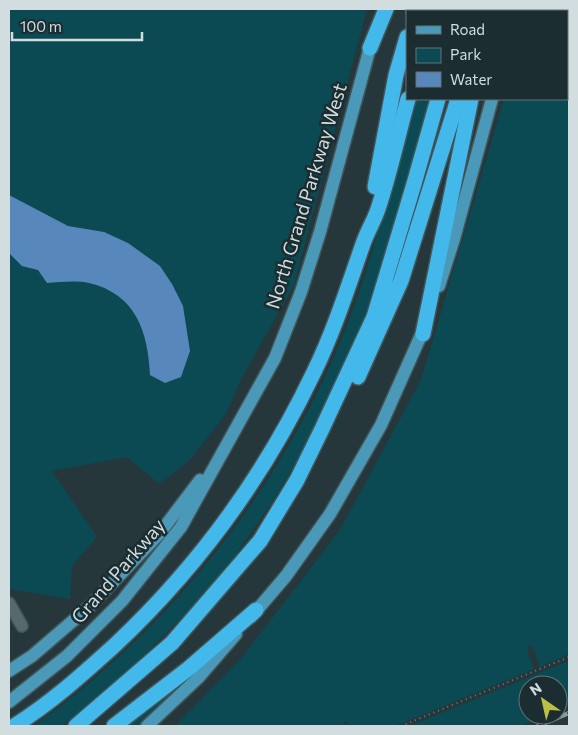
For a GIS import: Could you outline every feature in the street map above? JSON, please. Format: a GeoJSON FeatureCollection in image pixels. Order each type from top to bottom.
{"type":"FeatureCollection","features":[{"type":"Feature","properties":{"kind":"highway"},"geometry":{"type":"LineString","coordinates":[[370,48],[386,9]]}},
{"type":"Feature","properties":{"kind":"highway"},"geometry":{"type":"LineString","coordinates":[[365,238],[396,75],[406,41]]}},
{"type":"Feature","properties":{"kind":"highway"},"geometry":{"type":"LineString","coordinates":[[14,726],[62,692],[144,617],[177,582],[236,508],[278,441],[315,372],[345,298],[365,238],[378,210],[408,100]]}},
{"type":"Feature","properties":{"kind":"highway"},"geometry":{"type":"LineString","coordinates":[[76,726],[172,643],[260,541],[297,480],[374,317],[438,100]]}},
{"type":"Feature","properties":{"kind":"highway"},"geometry":{"type":"LineString","coordinates":[[322,429],[341,412],[401,281],[458,100]]}},
{"type":"Feature","properties":{"kind":"highway"},"geometry":{"type":"LineString","coordinates":[[423,334],[472,100]]}},
{"type":"Feature","properties":{"kind":"highway"},"geometry":{"type":"LineString","coordinates":[[114,726],[188,670],[256,610]]}},
{"type":"Feature","properties":{"kind":"main road","name":"North Grand Parkway West"},"geometry":{"type":"LineString","coordinates":[[228,442],[275,358],[302,292],[381,9]]}},
{"type":"Feature","properties":{"kind":"main road"},"geometry":{"type":"LineString","coordinates":[[147,726],[198,678],[286,576],[330,514],[381,425],[423,334],[454,239],[492,100]]}},
{"type":"Feature","properties":{"kind":"main road"},"geometry":{"type":"LineString","coordinates":[[9,671],[32,656],[89,607],[160,533],[228,442]]}},
{"type":"Feature","properties":{"kind":"main road","name":"Grand Parkway"},"geometry":{"type":"LineString","coordinates":[[9,702],[67,656],[122,601],[181,527],[228,442]]}},
{"type":"Feature","properties":{"kind":"lane"},"geometry":{"type":"LineString","coordinates":[[9,603],[22,626]]}},
{"type":"Feature","properties":{"kind":"path"},"geometry":{"type":"LineString","coordinates":[[401,726],[569,657]]}},
{"type":"Feature","properties":{"kind":"green space"},"geometry":{"type":"Polygon","coordinates":[[[9,9],[367,9],[294,285],[240,381],[226,414],[190,460],[159,484],[127,457],[52,471],[97,537],[72,566],[70,599],[9,589],[9,9]]]}},
{"type":"Feature","properties":{"kind":"green space"},"geometry":{"type":"Polygon","coordinates":[[[568,25],[569,654],[540,667],[534,650],[530,645],[528,646],[528,653],[534,669],[395,726],[350,726],[346,721],[344,722],[345,726],[175,726],[240,660],[340,530],[421,380],[504,100],[568,100],[568,25]]]}},
{"type":"Feature","properties":{"kind":"green space"},"geometry":{"type":"Polygon","coordinates":[[[414,100],[431,100],[388,254],[366,320],[311,438],[276,496],[237,553],[213,582],[131,669],[62,726],[34,726],[83,688],[130,647],[214,555],[251,505],[285,452],[315,398],[352,312],[381,221],[414,100]]]}},
{"type":"Feature","properties":{"kind":"green space"},"geometry":{"type":"Polygon","coordinates":[[[569,661],[569,706],[568,675],[535,675],[569,661]]]}},
{"type":"Feature","properties":{"kind":"green space"},"geometry":{"type":"Polygon","coordinates":[[[518,682],[518,725],[523,725],[409,726],[518,682]]]}},
{"type":"Feature","properties":{"kind":"green space"},"geometry":{"type":"Polygon","coordinates":[[[178,687],[140,726],[123,726],[178,687]]]}},
{"type":"Feature","properties":{"kind":"water"},"geometry":{"type":"Polygon","coordinates":[[[9,195],[68,226],[104,232],[128,243],[160,266],[183,306],[190,351],[181,377],[165,383],[150,375],[149,359],[142,330],[136,317],[118,296],[105,288],[84,282],[47,283],[38,270],[22,266],[9,253],[9,195]]]}},
{"type":"Feature","properties":{"kind":"railway"},"geometry":{"type":"LineString","coordinates":[[538,726],[569,713]]}}]}
